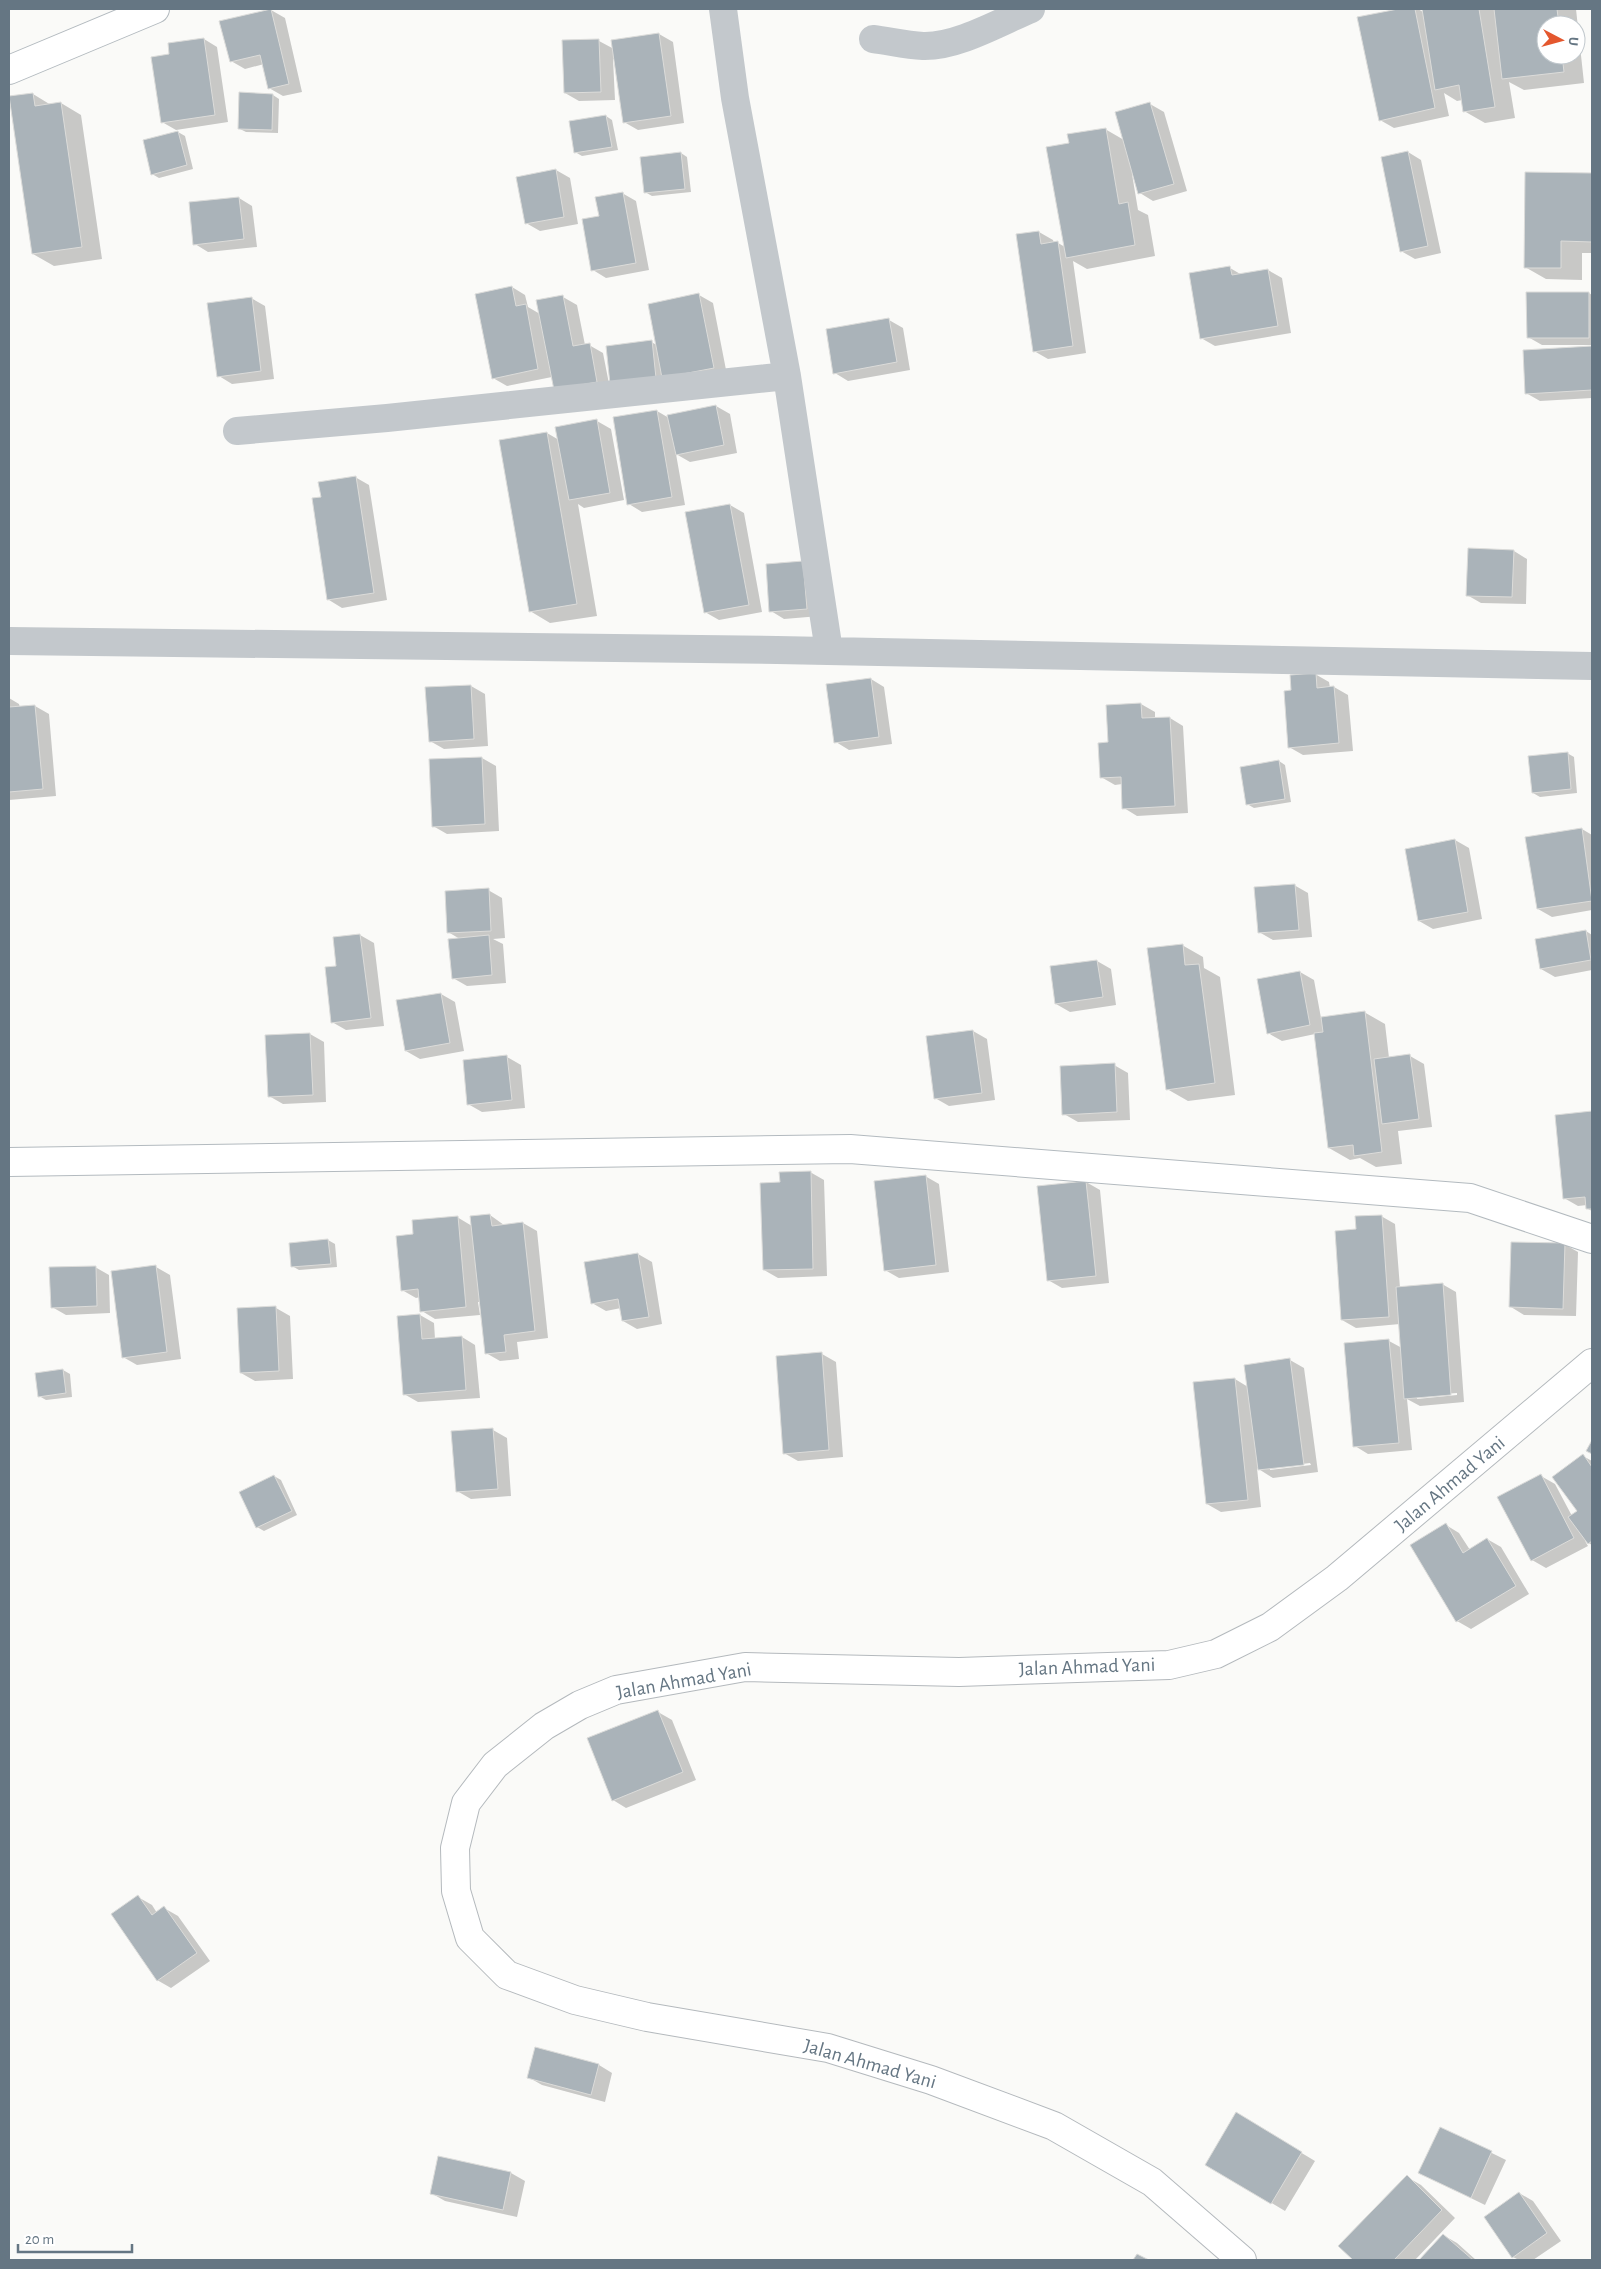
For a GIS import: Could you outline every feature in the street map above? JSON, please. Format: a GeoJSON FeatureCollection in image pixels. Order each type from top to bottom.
{"type":"FeatureCollection","features":[{"type":"Feature","properties":{"kind":"main road"},"geometry":{"type":"LineString","coordinates":[[9,70],[155,9]]}},
{"type":"Feature","properties":{"kind":"main road"},"geometry":{"type":"LineString","coordinates":[[9,1162],[850,1149],[1470,1198],[1592,1239]]}},
{"type":"Feature","properties":{"kind":"main road","name":"Jalan Ahmad Yani"},"geometry":{"type":"LineString","coordinates":[[1242,2260],[1152,2182],[1054,2126],[931,2080],[828,2048],[647,2017],[575,2000],[507,1975],[470,1938],[456,1891],[455,1848],[466,1803],[495,1765],[544,1726],[580,1705],[616,1690],[745,1667],[969,1671],[1168,1665],[1216,1654],[1270,1627],[1336,1578],[1592,1363]]}},
{"type":"Feature","properties":{"kind":"street"},"geometry":{"type":"LineString","coordinates":[[723,9],[734,98],[787,376],[829,651]]}},
{"type":"Feature","properties":{"kind":"street"},"geometry":{"type":"LineString","coordinates":[[873,39],[924,46],[949,42],[1032,9]]}},
{"type":"Feature","properties":{"kind":"street"},"geometry":{"type":"LineString","coordinates":[[237,431],[387,418],[787,376]]}},
{"type":"Feature","properties":{"kind":"street"},"geometry":{"type":"LineString","coordinates":[[9,641],[829,651],[1592,666]]}},
{"type":"Feature","properties":{"kind":"building"},"geometry":{"type":"Polygon","coordinates":[[[271,9],[289,84],[268,89],[260,55],[230,62],[219,21],[271,9]]]}},
{"type":"Feature","properties":{"kind":"building"},"geometry":{"type":"Polygon","coordinates":[[[1398,9],[1415,9],[1435,108],[1379,121],[1357,17],[1398,9]]]}},
{"type":"Feature","properties":{"kind":"building"},"geometry":{"type":"Polygon","coordinates":[[[1422,9],[1479,9],[1495,107],[1463,112],[1459,85],[1435,90],[1422,9]]]}},
{"type":"Feature","properties":{"kind":"building"},"geometry":{"type":"Polygon","coordinates":[[[1494,9],[1557,9],[1558,15],[1536,15],[1536,65],[1563,65],[1564,72],[1502,79],[1494,9]]]}},
{"type":"Feature","properties":{"kind":"building"},"geometry":{"type":"Polygon","coordinates":[[[659,33],[671,116],[623,123],[611,40],[659,33]]]}},
{"type":"Feature","properties":{"kind":"building"},"geometry":{"type":"Polygon","coordinates":[[[204,38],[215,115],[161,123],[151,57],[169,54],[168,43],[204,38]]]}},
{"type":"Feature","properties":{"kind":"building"},"geometry":{"type":"Polygon","coordinates":[[[599,39],[601,92],[564,93],[562,40],[599,39]]]}},
{"type":"Feature","properties":{"kind":"building"},"geometry":{"type":"Polygon","coordinates":[[[239,92],[273,94],[272,130],[238,129],[239,92]]]}},
{"type":"Feature","properties":{"kind":"building"},"geometry":{"type":"Polygon","coordinates":[[[33,93],[35,106],[61,102],[82,247],[32,254],[9,96],[33,93]]]}},
{"type":"Feature","properties":{"kind":"building"},"geometry":{"type":"Polygon","coordinates":[[[1150,102],[1174,184],[1138,194],[1115,112],[1150,102]]]}},
{"type":"Feature","properties":{"kind":"building"},"geometry":{"type":"Polygon","coordinates":[[[606,115],[612,147],[574,153],[569,121],[606,115]]]}},
{"type":"Feature","properties":{"kind":"building"},"geometry":{"type":"Polygon","coordinates":[[[1106,128],[1119,204],[1128,202],[1135,245],[1066,258],[1046,147],[1069,143],[1067,134],[1106,128]]]}},
{"type":"Feature","properties":{"kind":"building"},"geometry":{"type":"Polygon","coordinates":[[[178,131],[187,165],[151,175],[143,140],[178,131]]]}},
{"type":"Feature","properties":{"kind":"building"},"geometry":{"type":"Polygon","coordinates":[[[1408,151],[1428,246],[1400,252],[1381,157],[1408,151]]]}},
{"type":"Feature","properties":{"kind":"building"},"geometry":{"type":"Polygon","coordinates":[[[681,152],[685,189],[644,193],[640,157],[681,152]]]}},
{"type":"Feature","properties":{"kind":"building"},"geometry":{"type":"Polygon","coordinates":[[[556,169],[564,217],[525,224],[516,177],[556,169]]]}},
{"type":"Feature","properties":{"kind":"building"},"geometry":{"type":"Polygon","coordinates":[[[1525,172],[1592,173],[1592,242],[1561,241],[1561,268],[1524,268],[1525,172]]]}},
{"type":"Feature","properties":{"kind":"building"},"geometry":{"type":"Polygon","coordinates":[[[623,192],[636,263],[591,271],[582,219],[599,216],[595,197],[623,192]]]}},
{"type":"Feature","properties":{"kind":"building"},"geometry":{"type":"Polygon","coordinates":[[[239,197],[244,239],[193,245],[189,202],[239,197]]]}},
{"type":"Feature","properties":{"kind":"building"},"geometry":{"type":"Polygon","coordinates":[[[1039,231],[1041,244],[1058,241],[1073,346],[1033,352],[1016,234],[1039,231]]]}},
{"type":"Feature","properties":{"kind":"building"},"geometry":{"type":"Polygon","coordinates":[[[1230,266],[1232,275],[1268,269],[1278,326],[1200,339],[1189,273],[1230,266]]]}},
{"type":"Feature","properties":{"kind":"building"},"geometry":{"type":"Polygon","coordinates":[[[512,286],[516,306],[526,304],[538,369],[492,379],[475,294],[512,286]]]}},
{"type":"Feature","properties":{"kind":"building"},"geometry":{"type":"Polygon","coordinates":[[[1526,292],[1589,292],[1589,338],[1527,338],[1526,292]]]}},
{"type":"Feature","properties":{"kind":"building"},"geometry":{"type":"Polygon","coordinates":[[[699,293],[714,368],[662,378],[648,304],[699,293]]]}},
{"type":"Feature","properties":{"kind":"building"},"geometry":{"type":"Polygon","coordinates":[[[563,295],[573,346],[590,343],[597,382],[554,390],[536,300],[563,295]]]}},
{"type":"Feature","properties":{"kind":"building"},"geometry":{"type":"Polygon","coordinates":[[[252,297],[261,371],[217,377],[207,303],[252,297]]]}},
{"type":"Feature","properties":{"kind":"building"},"geometry":{"type":"Polygon","coordinates":[[[889,318],[897,362],[833,374],[826,329],[889,318]]]}},
{"type":"Feature","properties":{"kind":"building"},"geometry":{"type":"Polygon","coordinates":[[[652,340],[656,378],[610,384],[606,346],[652,340]]]}},
{"type":"Feature","properties":{"kind":"building"},"geometry":{"type":"Polygon","coordinates":[[[1592,346],[1592,390],[1525,394],[1523,350],[1592,346]]]}},
{"type":"Feature","properties":{"kind":"building"},"geometry":{"type":"Polygon","coordinates":[[[716,405],[724,445],[676,455],[667,415],[716,405]]]}},
{"type":"Feature","properties":{"kind":"building"},"geometry":{"type":"Polygon","coordinates":[[[657,410],[672,497],[627,505],[613,417],[657,410]]]}},
{"type":"Feature","properties":{"kind":"building"},"geometry":{"type":"Polygon","coordinates":[[[597,419],[610,493],[569,500],[555,427],[597,419]]]}},
{"type":"Feature","properties":{"kind":"building"},"geometry":{"type":"Polygon","coordinates":[[[547,432],[577,604],[529,612],[499,440],[547,432]]]}},
{"type":"Feature","properties":{"kind":"building"},"geometry":{"type":"Polygon","coordinates":[[[356,476],[374,593],[327,600],[312,498],[321,497],[318,482],[356,476]]]}},
{"type":"Feature","properties":{"kind":"building"},"geometry":{"type":"Polygon","coordinates":[[[730,504],[749,605],[704,613],[685,512],[730,504]]]}},
{"type":"Feature","properties":{"kind":"building"},"geometry":{"type":"Polygon","coordinates":[[[1468,548],[1514,550],[1512,597],[1466,596],[1468,548]]]}},
{"type":"Feature","properties":{"kind":"building"},"geometry":{"type":"Polygon","coordinates":[[[803,561],[807,609],[769,612],[766,564],[803,561]]]}},
{"type":"Feature","properties":{"kind":"building"},"geometry":{"type":"Polygon","coordinates":[[[1316,673],[1317,688],[1334,686],[1339,743],[1288,748],[1284,691],[1291,690],[1290,675],[1316,673]]]}},
{"type":"Feature","properties":{"kind":"building"},"geometry":{"type":"Polygon","coordinates":[[[871,678],[879,737],[834,743],[826,684],[871,678]]]}},
{"type":"Feature","properties":{"kind":"building"},"geometry":{"type":"Polygon","coordinates":[[[471,685],[474,739],[429,742],[425,687],[471,685]]]}},
{"type":"Feature","properties":{"kind":"building"},"geometry":{"type":"Polygon","coordinates":[[[1141,703],[1142,718],[1170,717],[1175,806],[1122,809],[1121,777],[1100,778],[1098,743],[1108,742],[1106,705],[1141,703]]]}},
{"type":"Feature","properties":{"kind":"building"},"geometry":{"type":"Polygon","coordinates":[[[35,705],[43,789],[9,792],[9,707],[35,705]]]}},
{"type":"Feature","properties":{"kind":"building"},"geometry":{"type":"Polygon","coordinates":[[[1568,752],[1571,789],[1532,793],[1528,756],[1568,752]]]}},
{"type":"Feature","properties":{"kind":"building"},"geometry":{"type":"Polygon","coordinates":[[[482,757],[485,824],[432,827],[429,759],[482,757]]]}},
{"type":"Feature","properties":{"kind":"building"},"geometry":{"type":"Polygon","coordinates":[[[1279,760],[1285,799],[1246,805],[1240,767],[1279,760]]]}},
{"type":"Feature","properties":{"kind":"building"},"geometry":{"type":"Polygon","coordinates":[[[1582,828],[1592,901],[1537,909],[1525,837],[1582,828]]]}},
{"type":"Feature","properties":{"kind":"building"},"geometry":{"type":"Polygon","coordinates":[[[1455,839],[1468,912],[1418,921],[1405,849],[1455,839]]]}},
{"type":"Feature","properties":{"kind":"building"},"geometry":{"type":"Polygon","coordinates":[[[1295,884],[1299,930],[1258,933],[1254,887],[1295,884]]]}},
{"type":"Feature","properties":{"kind":"building"},"geometry":{"type":"Polygon","coordinates":[[[489,888],[491,931],[447,933],[445,891],[489,888]]]}},
{"type":"Feature","properties":{"kind":"building"},"geometry":{"type":"Polygon","coordinates":[[[1586,930],[1591,960],[1540,969],[1535,939],[1586,930]]]}},
{"type":"Feature","properties":{"kind":"building"},"geometry":{"type":"Polygon","coordinates":[[[360,934],[371,1018],[331,1023],[325,967],[336,966],[333,937],[360,934]]]}},
{"type":"Feature","properties":{"kind":"building"},"geometry":{"type":"Polygon","coordinates":[[[489,935],[492,975],[452,979],[448,939],[489,935]]]}},
{"type":"Feature","properties":{"kind":"building"},"geometry":{"type":"Polygon","coordinates":[[[1183,944],[1185,965],[1199,964],[1215,1083],[1166,1090],[1147,948],[1183,944]]]}},
{"type":"Feature","properties":{"kind":"building"},"geometry":{"type":"Polygon","coordinates":[[[1097,960],[1103,997],[1055,1004],[1050,966],[1097,960]]]}},
{"type":"Feature","properties":{"kind":"building"},"geometry":{"type":"Polygon","coordinates":[[[1300,971],[1310,1025],[1267,1034],[1257,979],[1300,971]]]}},
{"type":"Feature","properties":{"kind":"building"},"geometry":{"type":"Polygon","coordinates":[[[441,993],[450,1043],[405,1051],[396,1000],[441,993]]]}},
{"type":"Feature","properties":{"kind":"building"},"geometry":{"type":"Polygon","coordinates":[[[1365,1011],[1382,1152],[1354,1156],[1353,1145],[1328,1148],[1314,1033],[1323,1032],[1321,1017],[1365,1011]]]}},
{"type":"Feature","properties":{"kind":"building"},"geometry":{"type":"Polygon","coordinates":[[[973,1030],[982,1093],[934,1099],[926,1036],[973,1030]]]}},
{"type":"Feature","properties":{"kind":"building"},"geometry":{"type":"Polygon","coordinates":[[[310,1033],[313,1095],[268,1097],[265,1035],[310,1033]]]}},
{"type":"Feature","properties":{"kind":"building"},"geometry":{"type":"Polygon","coordinates":[[[1410,1054],[1419,1119],[1382,1124],[1374,1059],[1410,1054]]]}},
{"type":"Feature","properties":{"kind":"building"},"geometry":{"type":"Polygon","coordinates":[[[507,1055],[512,1100],[467,1105],[463,1060],[507,1055]]]}},
{"type":"Feature","properties":{"kind":"building"},"geometry":{"type":"Polygon","coordinates":[[[1115,1063],[1117,1112],[1062,1115],[1060,1066],[1115,1063]]]}},
{"type":"Feature","properties":{"kind":"building"},"geometry":{"type":"Polygon","coordinates":[[[1592,1111],[1592,1209],[1586,1209],[1585,1197],[1563,1199],[1555,1115],[1592,1111]]]}},
{"type":"Feature","properties":{"kind":"building"},"geometry":{"type":"Polygon","coordinates":[[[811,1171],[813,1269],[763,1270],[760,1183],[780,1182],[779,1172],[811,1171]]]}},
{"type":"Feature","properties":{"kind":"building"},"geometry":{"type":"Polygon","coordinates":[[[926,1175],[936,1265],[884,1271],[874,1181],[926,1175]]]}},
{"type":"Feature","properties":{"kind":"building"},"geometry":{"type":"Polygon","coordinates":[[[1086,1181],[1096,1276],[1047,1281],[1037,1186],[1086,1181]]]}},
{"type":"Feature","properties":{"kind":"building"},"geometry":{"type":"Polygon","coordinates":[[[490,1214],[492,1226],[523,1222],[535,1331],[504,1335],[506,1352],[485,1354],[470,1216],[490,1214]]]}},
{"type":"Feature","properties":{"kind":"building"},"geometry":{"type":"Polygon","coordinates":[[[1382,1215],[1389,1317],[1341,1320],[1335,1231],[1356,1229],[1355,1216],[1382,1215]]]}},
{"type":"Feature","properties":{"kind":"building"},"geometry":{"type":"Polygon","coordinates":[[[458,1216],[466,1307],[420,1312],[418,1289],[401,1291],[396,1236],[413,1234],[412,1220],[458,1216]]]}},
{"type":"Feature","properties":{"kind":"building"},"geometry":{"type":"Polygon","coordinates":[[[328,1239],[331,1264],[291,1267],[289,1243],[328,1239]]]}},
{"type":"Feature","properties":{"kind":"building"},"geometry":{"type":"Polygon","coordinates":[[[1511,1242],[1565,1243],[1563,1309],[1509,1307],[1511,1242]]]}},
{"type":"Feature","properties":{"kind":"building"},"geometry":{"type":"Polygon","coordinates":[[[638,1253],[649,1317],[622,1321],[618,1299],[591,1304],[584,1262],[638,1253]]]}},
{"type":"Feature","properties":{"kind":"building"},"geometry":{"type":"Polygon","coordinates":[[[156,1265],[167,1352],[122,1358],[111,1271],[156,1265]]]}},
{"type":"Feature","properties":{"kind":"building"},"geometry":{"type":"Polygon","coordinates":[[[96,1266],[97,1306],[51,1308],[49,1267],[96,1266]]]}},
{"type":"Feature","properties":{"kind":"building"},"geometry":{"type":"Polygon","coordinates":[[[1443,1283],[1451,1395],[1404,1399],[1396,1287],[1443,1283]]]}},
{"type":"Feature","properties":{"kind":"building"},"geometry":{"type":"Polygon","coordinates":[[[276,1306],[279,1371],[240,1373],[237,1308],[276,1306]]]}},
{"type":"Feature","properties":{"kind":"building"},"geometry":{"type":"Polygon","coordinates":[[[420,1314],[422,1339],[462,1336],[466,1390],[403,1395],[397,1316],[420,1314]]]}},
{"type":"Feature","properties":{"kind":"building"},"geometry":{"type":"Polygon","coordinates":[[[1389,1339],[1399,1443],[1353,1447],[1344,1343],[1389,1339]]]}},
{"type":"Feature","properties":{"kind":"building"},"geometry":{"type":"Polygon","coordinates":[[[822,1352],[829,1450],[783,1454],[776,1356],[822,1352]]]}},
{"type":"Feature","properties":{"kind":"building"},"geometry":{"type":"Polygon","coordinates":[[[1290,1358],[1304,1465],[1258,1470],[1244,1365],[1290,1358]]]}},
{"type":"Feature","properties":{"kind":"building"},"geometry":{"type":"Polygon","coordinates":[[[63,1369],[66,1393],[38,1397],[35,1373],[63,1369]]]}},
{"type":"Feature","properties":{"kind":"building"},"geometry":{"type":"Polygon","coordinates":[[[1235,1378],[1248,1500],[1206,1504],[1193,1382],[1235,1378]]]}},
{"type":"Feature","properties":{"kind":"building"},"geometry":{"type":"Polygon","coordinates":[[[493,1428],[498,1489],[456,1492],[451,1431],[493,1428]]]}},
{"type":"Feature","properties":{"kind":"building"},"geometry":{"type":"Polygon","coordinates":[[[1592,1440],[1592,1454],[1586,1451],[1592,1440]]]}},
{"type":"Feature","properties":{"kind":"building"},"geometry":{"type":"Polygon","coordinates":[[[1583,1454],[1592,1467],[1592,1541],[1588,1544],[1568,1517],[1577,1511],[1552,1477],[1583,1454]]]}},
{"type":"Feature","properties":{"kind":"building"},"geometry":{"type":"Polygon","coordinates":[[[1541,1474],[1574,1538],[1531,1561],[1497,1497],[1541,1474]]]}},
{"type":"Feature","properties":{"kind":"building"},"geometry":{"type":"Polygon","coordinates":[[[274,1475],[292,1511],[256,1528],[239,1492],[274,1475]]]}},
{"type":"Feature","properties":{"kind":"building"},"geometry":{"type":"Polygon","coordinates":[[[1446,1523],[1463,1553],[1487,1538],[1516,1586],[1456,1622],[1410,1545],[1446,1523]]]}},
{"type":"Feature","properties":{"kind":"building"},"geometry":{"type":"Polygon","coordinates":[[[658,1710],[683,1772],[612,1801],[587,1738],[658,1710]]]}},
{"type":"Feature","properties":{"kind":"building"},"geometry":{"type":"Polygon","coordinates":[[[138,1895],[152,1915],[164,1906],[197,1953],[157,1981],[111,1914],[138,1895]]]}},
{"type":"Feature","properties":{"kind":"building"},"geometry":{"type":"Polygon","coordinates":[[[535,2047],[599,2064],[591,2095],[527,2078],[535,2047]]]}},
{"type":"Feature","properties":{"kind":"building"},"geometry":{"type":"Polygon","coordinates":[[[1236,2112],[1302,2152],[1271,2204],[1205,2165],[1236,2112]]]}},
{"type":"Feature","properties":{"kind":"building"},"geometry":{"type":"Polygon","coordinates":[[[1440,2127],[1492,2151],[1471,2198],[1418,2173],[1440,2127]]]}},
{"type":"Feature","properties":{"kind":"building"},"geometry":{"type":"Polygon","coordinates":[[[438,2156],[511,2172],[503,2210],[430,2194],[438,2156]]]}},
{"type":"Feature","properties":{"kind":"building"},"geometry":{"type":"Polygon","coordinates":[[[1407,2175],[1442,2210],[1394,2260],[1353,2260],[1338,2246],[1407,2175]]]}},
{"type":"Feature","properties":{"kind":"building"},"geometry":{"type":"Polygon","coordinates":[[[1519,2192],[1547,2233],[1512,2258],[1484,2217],[1519,2192]]]}},
{"type":"Feature","properties":{"kind":"building"},"geometry":{"type":"Polygon","coordinates":[[[1443,2234],[1473,2260],[1419,2260],[1443,2234]]]}},
{"type":"Feature","properties":{"kind":"building"},"geometry":{"type":"Polygon","coordinates":[[[1137,2254],[1149,2260],[1133,2260],[1137,2254]]]}}]}
